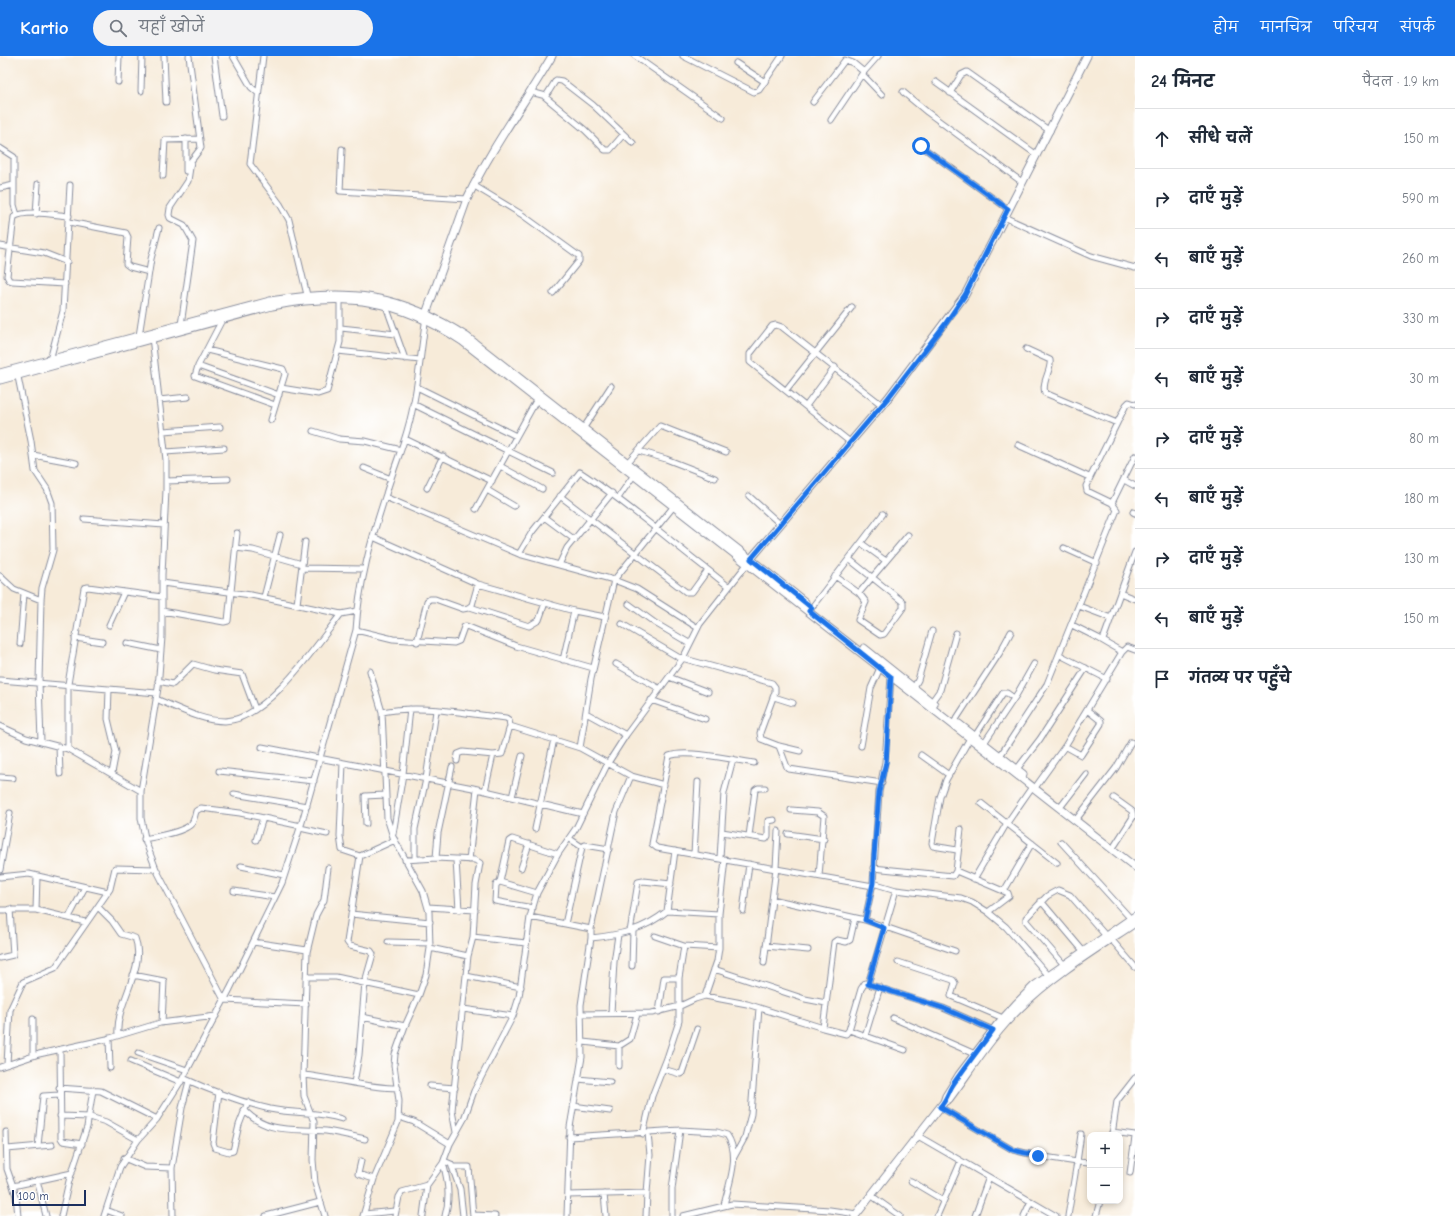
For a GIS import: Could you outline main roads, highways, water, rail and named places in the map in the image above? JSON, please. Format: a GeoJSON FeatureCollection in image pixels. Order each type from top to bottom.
{"type":"FeatureCollection","features":[{"type":"Feature","properties":{"kind":"main road"},"geometry":{"type":"LineString","coordinates":[[426,316],[473,185],[501,135],[531,92],[552,56]]}},
{"type":"Feature","properties":{"kind":"main road"},"geometry":{"type":"LineString","coordinates":[[749,561],[882,405],[946,323],[965,295],[1087,56]]}},
{"type":"Feature","properties":{"kind":"main road"},"geometry":{"type":"LineString","coordinates":[[0,380],[50,360],[139,336],[152,336],[181,325],[270,301],[307,295],[334,293],[362,295],[392,302],[445,323],[467,337],[627,463],[1135,867]]}},
{"type":"Feature","properties":{"kind":"main road"},"geometry":{"type":"LineString","coordinates":[[0,373],[17,372],[272,306],[305,300],[340,299],[362,301],[426,316],[462,341],[674,506],[749,561]]}},
{"type":"Feature","properties":{"kind":"main road"},"geometry":{"type":"LineString","coordinates":[[811,610],[891,677],[899,679],[914,688],[930,704],[955,721],[973,737],[984,743],[1017,769],[1034,786],[1062,805],[1135,861]]}},
{"type":"Feature","properties":{"kind":"main road"},"geometry":{"type":"LineString","coordinates":[[942,1105],[946,1096],[993,1030],[1030,991],[1049,976],[1066,967],[1134,919]]}},
{"type":"Feature","properties":{"kind":"main road"},"geometry":{"type":"LineString","coordinates":[[856,1215],[942,1105],[949,1099],[1001,1028],[1019,1008],[1084,952],[1108,938]]}}]}
